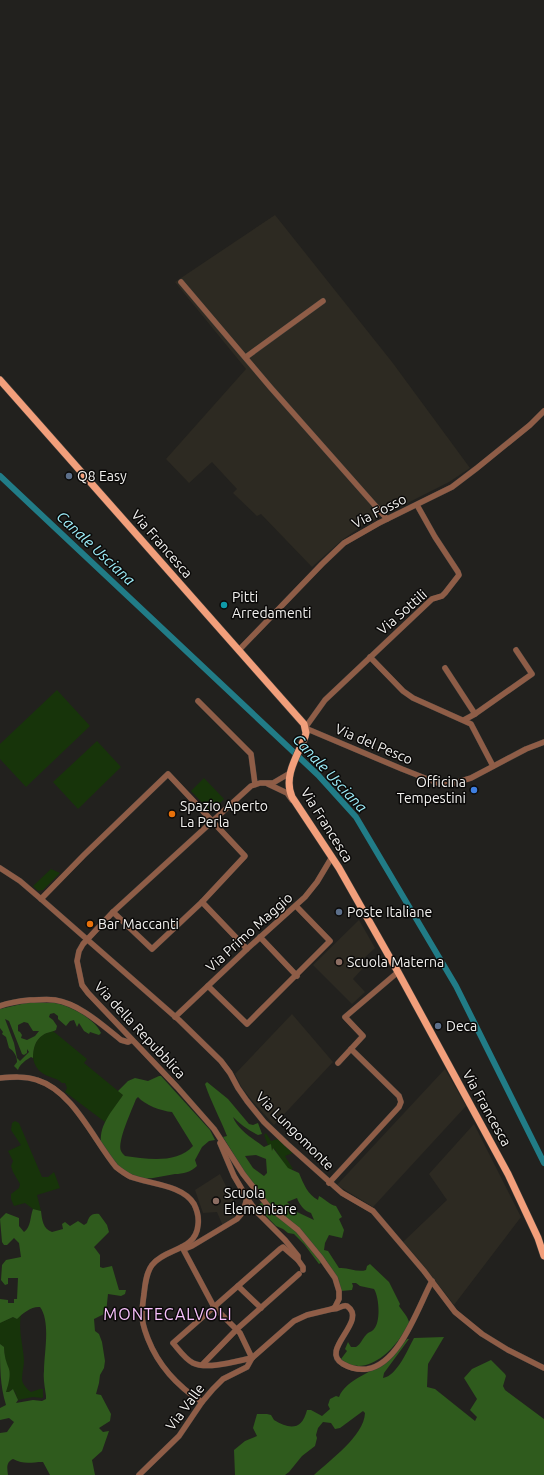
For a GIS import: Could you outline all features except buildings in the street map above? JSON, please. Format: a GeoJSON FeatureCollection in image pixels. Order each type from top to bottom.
{"type":"FeatureCollection","features":[{"type":"Feature","properties":{"kind":"main road","name":"Via Francesca"},"geometry":{"type":"LineString","coordinates":[[0,380],[300,719],[305,728],[305,737],[290,773],[289,784],[291,794],[332,857],[398,972],[508,1174],[538,1238],[544,1256]]}},
{"type":"Feature","properties":{"kind":"street"},"geometry":{"type":"LineString","coordinates":[[181,282],[271,388],[387,519]]}},
{"type":"Feature","properties":{"kind":"street"},"geometry":{"type":"LineString","coordinates":[[246,357],[323,302]]}},
{"type":"Feature","properties":{"kind":"street","name":"Via Fosso"},"geometry":{"type":"LineString","coordinates":[[239,650],[322,564],[344,544],[387,519],[452,486],[477,468],[530,425],[544,411]]}},
{"type":"Feature","properties":{"kind":"street","name":"Via Sottili"},"geometry":{"type":"LineString","coordinates":[[305,728],[325,700],[432,599],[446,593],[459,575],[417,505]]}},
{"type":"Feature","properties":{"kind":"street"},"geometry":{"type":"LineString","coordinates":[[464,720],[532,674],[516,650]]}},
{"type":"Feature","properties":{"kind":"street"},"geometry":{"type":"LineString","coordinates":[[370,657],[413,698],[471,724],[493,766]]}},
{"type":"Feature","properties":{"kind":"street"},"geometry":{"type":"LineString","coordinates":[[445,668],[475,714]]}},
{"type":"Feature","properties":{"kind":"street"},"geometry":{"type":"LineString","coordinates":[[198,701],[251,754],[255,784],[289,784]]}},
{"type":"Feature","properties":{"kind":"street","name":"Via del Pesco"},"geometry":{"type":"LineString","coordinates":[[305,728],[440,784],[448,785],[462,782],[544,742]]}},
{"type":"Feature","properties":{"kind":"street"},"geometry":{"type":"LineString","coordinates":[[272,784],[290,773]]}},
{"type":"Feature","properties":{"kind":"street"},"geometry":{"type":"LineString","coordinates":[[41,899],[84,854],[168,774],[245,856],[202,902],[152,949],[113,912]]}},
{"type":"Feature","properties":{"kind":"street","name":"Via della Repubblica"},"geometry":{"type":"LineString","coordinates":[[255,784],[212,821],[113,912],[87,939],[79,951],[77,958],[78,971],[82,985],[88,993],[177,1087],[214,1130],[256,1192],[268,1206],[298,1230],[329,1269],[335,1278],[339,1295],[337,1303],[332,1309]]}},
{"type":"Feature","properties":{"kind":"street"},"geometry":{"type":"LineString","coordinates":[[272,784],[286,793],[295,802]]}},
{"type":"Feature","properties":{"kind":"street","name":"Via Primo Maggio"},"geometry":{"type":"LineString","coordinates":[[177,1019],[208,986],[296,906],[314,886],[332,857]]}},
{"type":"Feature","properties":{"kind":"street","name":"Via Lungomonte"},"geometry":{"type":"LineString","coordinates":[[0,868],[20,881],[87,939],[177,1019],[221,1061],[247,1101],[264,1122],[329,1183],[373,1212],[432,1281],[455,1312],[482,1334],[508,1350],[544,1368]]}},
{"type":"Feature","properties":{"kind":"street"},"geometry":{"type":"LineString","coordinates":[[202,902],[247,949]]}},
{"type":"Feature","properties":{"kind":"street"},"geometry":{"type":"LineString","coordinates":[[208,986],[247,1024],[267,1003],[297,976],[330,941],[296,906]]}},
{"type":"Feature","properties":{"kind":"street"},"geometry":{"type":"LineString","coordinates":[[260,938],[297,976]]}},
{"type":"Feature","properties":{"kind":"street"},"geometry":{"type":"LineString","coordinates":[[338,1063],[363,1036],[345,1018],[398,972]]}},
{"type":"Feature","properties":{"kind":"street"},"geometry":{"type":"LineString","coordinates":[[0,1006],[18,1001],[42,999],[60,1001],[82,1011],[121,1040],[128,1042],[132,1040]]}},
{"type":"Feature","properties":{"kind":"street"},"geometry":{"type":"LineString","coordinates":[[329,1183],[399,1107],[401,1102],[399,1096],[350,1049]]}},
{"type":"Feature","properties":{"kind":"street"},"geometry":{"type":"LineString","coordinates":[[0,1078],[26,1077],[44,1082],[54,1088],[68,1101],[116,1167],[132,1177],[175,1190],[187,1197],[193,1204],[196,1209],[198,1227],[192,1239],[182,1247],[159,1258],[151,1267],[145,1286],[142,1318],[149,1342],[160,1364],[182,1388],[202,1402]]}},
{"type":"Feature","properties":{"kind":"street","name":"Via della Repubblica"},"geometry":{"type":"LineString","coordinates":[[214,1130],[223,1153],[246,1198],[256,1211],[285,1240],[298,1256],[298,1260],[303,1267],[301,1272],[261,1308]]}},
{"type":"Feature","properties":{"kind":"street"},"geometry":{"type":"LineString","coordinates":[[182,1247],[187,1248],[192,1246],[234,1222],[243,1212],[246,1198]]}},
{"type":"Feature","properties":{"kind":"street"},"geometry":{"type":"LineString","coordinates":[[182,1247],[214,1308],[237,1329],[245,1341],[252,1358]]}},
{"type":"Feature","properties":{"kind":"street"},"geometry":{"type":"LineString","coordinates":[[298,1260],[283,1247],[173,1343],[189,1360],[193,1363],[202,1365],[220,1364],[252,1358],[294,1321],[307,1315],[332,1309],[337,1310],[343,1306],[347,1306],[351,1310],[353,1316],[351,1323],[336,1350],[337,1359],[354,1368],[371,1368],[389,1357],[402,1341],[432,1281]]}},
{"type":"Feature","properties":{"kind":"street"},"geometry":{"type":"LineString","coordinates":[[202,1365],[237,1329],[261,1308],[238,1286]]}},
{"type":"Feature","properties":{"kind":"street","name":"Via Valle"},"geometry":{"type":"LineString","coordinates":[[139,1475],[179,1436],[202,1402],[213,1389],[223,1379],[247,1367],[252,1358]]}},
{"type":"Feature","properties":{"kind":"shaded area"},"geometry":{"type":"Polygon","coordinates":[[[275,215],[392,362],[470,468],[449,482],[362,526],[342,540],[312,567],[261,514],[257,516],[233,493],[237,489],[212,462],[189,483],[166,459],[246,369],[175,282],[275,215]]]}},
{"type":"Feature","properties":{"kind":"shaded area","name":"Scuola Materna"},"geometry":{"type":"Polygon","coordinates":[[[359,920],[375,948],[363,959],[362,969],[353,979],[365,992],[352,1004],[313,965],[359,920]]]}},
{"type":"Feature","properties":{"kind":"shaded area"},"geometry":{"type":"Polygon","coordinates":[[[292,1014],[333,1062],[274,1125],[242,1088],[235,1074],[292,1014]]]}},
{"type":"Feature","properties":{"kind":"shaded area"},"geometry":{"type":"Polygon","coordinates":[[[445,1069],[466,1106],[373,1207],[337,1185],[445,1069]]]}},
{"type":"Feature","properties":{"kind":"shaded area"},"geometry":{"type":"Polygon","coordinates":[[[474,1124],[521,1217],[454,1305],[403,1242],[447,1200],[429,1174],[474,1124]]]}},
{"type":"Feature","properties":{"kind":"shaded area","name":"Scuola Elementare"},"geometry":{"type":"Polygon","coordinates":[[[220,1174],[239,1212],[235,1218],[223,1226],[217,1212],[203,1213],[195,1190],[220,1174]]]}},
{"type":"Feature","properties":{"kind":"green space"},"geometry":{"type":"Polygon","coordinates":[[[57,690],[90,726],[26,787],[0,759],[0,744],[57,690]]]}},
{"type":"Feature","properties":{"kind":"green space"},"geometry":{"type":"Polygon","coordinates":[[[97,741],[121,767],[78,809],[53,782],[97,741]]]}},
{"type":"Feature","properties":{"kind":"green space"},"geometry":{"type":"Polygon","coordinates":[[[204,778],[224,799],[211,812],[191,791],[204,778]]]}},
{"type":"Feature","properties":{"kind":"green space"},"geometry":{"type":"Polygon","coordinates":[[[51,869],[60,873],[43,890],[38,891],[33,886],[51,869]]]}},
{"type":"Feature","properties":{"kind":"green space"},"geometry":{"type":"Polygon","coordinates":[[[26,1003],[55,1003],[68,1007],[88,1018],[94,1023],[101,1033],[99,1035],[90,1032],[89,1034],[84,1031],[79,1023],[77,1027],[74,1020],[70,1021],[66,1026],[54,1013],[50,1014],[49,1017],[57,1026],[56,1030],[46,1033],[38,1039],[33,1051],[33,1058],[31,1057],[25,1061],[18,1070],[14,1066],[17,1062],[16,1056],[9,1048],[6,1037],[2,1034],[3,1032],[0,1028],[0,1009],[26,1003]],[[5,1019],[14,1043],[17,1058],[20,1061],[29,1052],[27,1049],[27,1053],[24,1055],[22,1054],[9,1021],[5,1019]],[[24,1022],[18,1025],[18,1031],[22,1035],[21,1038],[27,1040],[35,1036],[39,1031],[33,1031],[28,1023],[24,1022]]]}},
{"type":"Feature","properties":{"kind":"green space"},"geometry":{"type":"Polygon","coordinates":[[[53,1031],[87,1059],[84,1063],[123,1095],[105,1122],[65,1092],[67,1088],[65,1083],[46,1075],[37,1068],[33,1058],[36,1042],[44,1034],[53,1031]]]}},
{"type":"Feature","properties":{"kind":"green space"},"geometry":{"type":"Polygon","coordinates":[[[161,1076],[210,1130],[215,1140],[209,1141],[202,1147],[195,1160],[197,1166],[190,1171],[153,1178],[139,1178],[123,1170],[101,1142],[102,1129],[123,1095],[118,1091],[128,1081],[135,1078],[148,1081],[161,1076]],[[138,1097],[136,1099],[121,1140],[121,1151],[125,1156],[152,1159],[170,1158],[179,1156],[193,1146],[172,1112],[154,1107],[138,1097]]]}},
{"type":"Feature","properties":{"kind":"green space"},"geometry":{"type":"Polygon","coordinates":[[[207,1082],[228,1099],[249,1124],[253,1125],[258,1123],[262,1134],[258,1135],[244,1127],[233,1117],[235,1122],[242,1130],[264,1147],[271,1144],[272,1151],[273,1148],[288,1168],[299,1173],[304,1185],[314,1198],[318,1200],[319,1196],[336,1206],[342,1217],[339,1219],[344,1230],[342,1238],[329,1235],[325,1243],[324,1250],[328,1251],[339,1268],[363,1271],[366,1270],[367,1266],[370,1264],[389,1282],[400,1304],[399,1306],[406,1315],[409,1325],[397,1342],[383,1356],[367,1365],[358,1366],[349,1364],[341,1359],[347,1351],[345,1349],[348,1342],[351,1347],[356,1347],[376,1325],[378,1320],[378,1309],[376,1293],[374,1289],[360,1286],[356,1283],[352,1283],[352,1290],[341,1291],[326,1260],[319,1264],[304,1244],[294,1234],[288,1233],[276,1226],[256,1206],[265,1201],[251,1182],[223,1137],[227,1136],[205,1084],[207,1082]],[[256,1155],[245,1156],[253,1168],[264,1176],[267,1173],[266,1159],[256,1155]],[[297,1198],[287,1202],[297,1212],[314,1220],[311,1213],[302,1207],[297,1198]]]}},
{"type":"Feature","properties":{"kind":"green space"},"geometry":{"type":"Polygon","coordinates":[[[15,1121],[19,1123],[42,1177],[48,1177],[54,1172],[60,1188],[37,1195],[41,1211],[33,1209],[25,1203],[14,1206],[11,1199],[11,1194],[19,1188],[20,1184],[13,1172],[11,1166],[13,1161],[8,1151],[21,1145],[11,1130],[12,1123],[15,1121]]]}},
{"type":"Feature","properties":{"kind":"green space"},"geometry":{"type":"Polygon","coordinates":[[[266,1133],[271,1141],[278,1139],[293,1153],[285,1156],[293,1169],[288,1169],[274,1148],[272,1152],[271,1144],[268,1145],[264,1135],[266,1133]]]}},
{"type":"Feature","properties":{"kind":"green space"},"geometry":{"type":"Polygon","coordinates":[[[33,1209],[41,1211],[45,1226],[52,1232],[63,1229],[62,1224],[65,1222],[70,1226],[78,1221],[84,1225],[91,1216],[94,1214],[99,1214],[107,1225],[109,1232],[94,1247],[100,1255],[100,1267],[103,1268],[112,1266],[119,1290],[126,1290],[125,1294],[121,1296],[108,1294],[106,1313],[94,1319],[95,1331],[99,1334],[102,1342],[105,1361],[96,1394],[101,1395],[111,1414],[110,1421],[99,1428],[103,1432],[109,1431],[102,1451],[92,1460],[95,1475],[50,1475],[43,1462],[24,1463],[13,1459],[8,1464],[8,1475],[0,1475],[0,1433],[7,1432],[14,1422],[9,1418],[0,1420],[0,1408],[6,1405],[1,1383],[0,1344],[4,1347],[5,1358],[10,1372],[6,1392],[13,1389],[18,1400],[16,1403],[33,1400],[42,1401],[46,1399],[44,1377],[46,1329],[43,1313],[40,1307],[25,1312],[17,1319],[13,1317],[0,1323],[0,1299],[8,1300],[8,1303],[14,1303],[14,1299],[17,1299],[18,1278],[8,1278],[8,1284],[5,1285],[1,1280],[2,1265],[6,1260],[21,1257],[19,1243],[14,1238],[7,1245],[4,1245],[2,1242],[0,1219],[6,1213],[19,1218],[19,1226],[24,1232],[29,1225],[33,1209]]]}},
{"type":"Feature","properties":{"kind":"green space"},"geometry":{"type":"Polygon","coordinates":[[[21,1315],[20,1331],[24,1360],[22,1381],[31,1392],[43,1389],[43,1398],[33,1397],[18,1400],[12,1389],[9,1392],[6,1392],[8,1386],[8,1375],[4,1347],[0,1344],[0,1323],[13,1317],[17,1319],[21,1315]]]}},
{"type":"Feature","properties":{"kind":"green space"},"geometry":{"type":"Polygon","coordinates":[[[444,1337],[428,1364],[427,1387],[435,1389],[475,1421],[477,1417],[470,1410],[477,1399],[464,1378],[472,1369],[491,1360],[506,1376],[503,1386],[505,1390],[544,1419],[544,1475],[314,1475],[353,1439],[363,1422],[365,1413],[363,1411],[340,1428],[335,1429],[331,1423],[323,1422],[318,1428],[315,1446],[302,1456],[285,1475],[235,1475],[234,1450],[245,1441],[257,1436],[253,1428],[257,1414],[271,1415],[274,1420],[290,1427],[299,1425],[305,1417],[307,1410],[311,1410],[322,1416],[330,1409],[328,1405],[330,1399],[336,1396],[339,1397],[348,1385],[388,1360],[407,1339],[409,1339],[384,1373],[383,1378],[388,1376],[397,1367],[414,1338],[444,1337]]]}},
{"type":"Feature","properties":{"kind":"waterway","name":"Canale Usciana"},"geometry":{"type":"LineString","coordinates":[[0,476],[318,775],[356,817],[456,986],[544,1163]]}},
{"type":"Feature","properties":{"kind":"place","name":"Q8 Easy"},"geometry":{"type":"Point","coordinates":[69,476]}},
{"type":"Feature","properties":{"kind":"place","name":"Pitti Arredamenti"},"geometry":{"type":"Point","coordinates":[224,605]}},
{"type":"Feature","properties":{"kind":"place","name":"Officina Tempestini"},"geometry":{"type":"Point","coordinates":[474,790]}},
{"type":"Feature","properties":{"kind":"place","name":"Spazio Aperto La Perla"},"geometry":{"type":"Point","coordinates":[172,814]}},
{"type":"Feature","properties":{"kind":"place","name":"Poste Italiane"},"geometry":{"type":"Point","coordinates":[339,912]}},
{"type":"Feature","properties":{"kind":"place","name":"Bar Maccanti"},"geometry":{"type":"Point","coordinates":[90,924]}},
{"type":"Feature","properties":{"kind":"place","name":"Scuola Materna"},"geometry":{"type":"Point","coordinates":[339,962]}},
{"type":"Feature","properties":{"kind":"place","name":"Deca"},"geometry":{"type":"Point","coordinates":[438,1026]}},
{"type":"Feature","properties":{"kind":"place","name":"Scuola Elementare"},"geometry":{"type":"Point","coordinates":[216,1201]}},
{"type":"Feature","properties":{"kind":"district","name":"MONTECALVOLI"},"geometry":{"type":"Point","coordinates":[168,1314]}}]}
